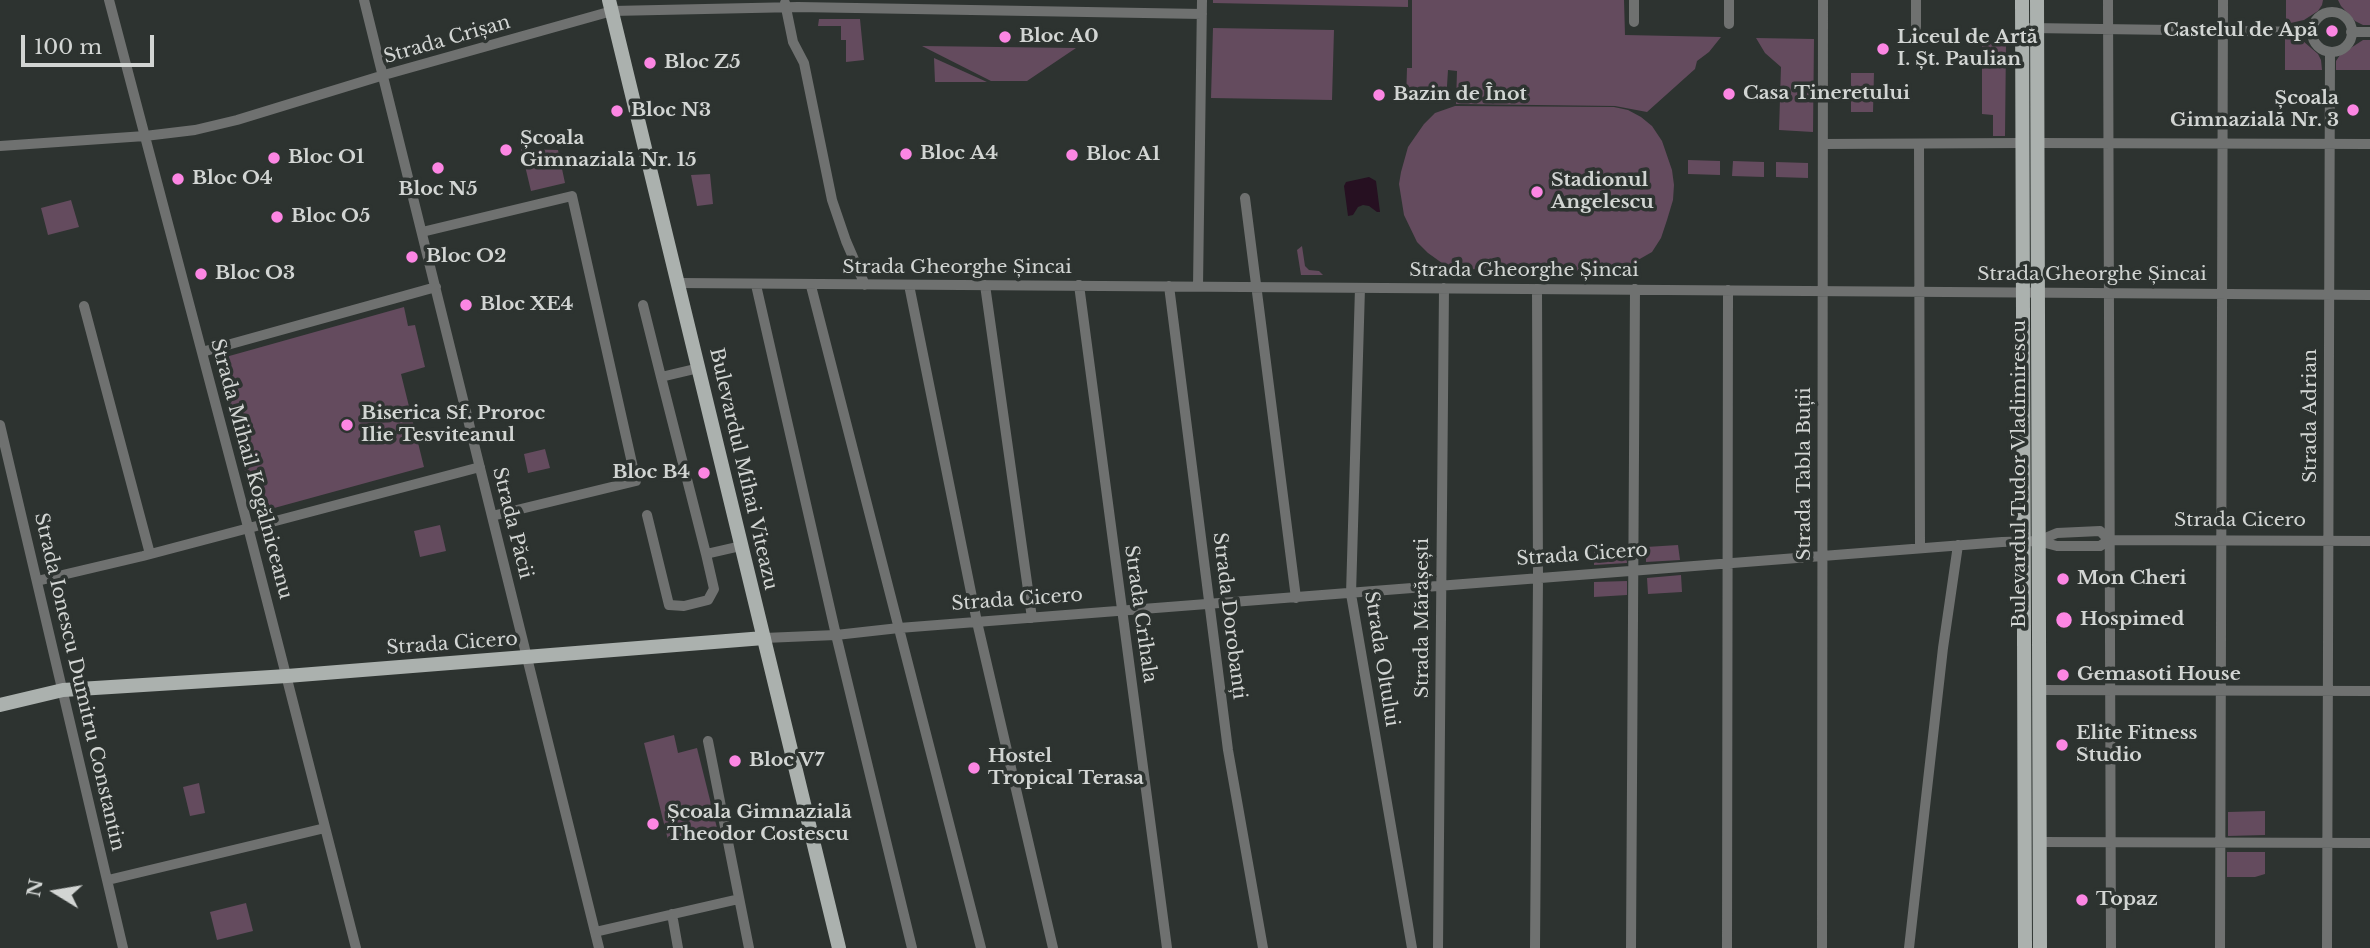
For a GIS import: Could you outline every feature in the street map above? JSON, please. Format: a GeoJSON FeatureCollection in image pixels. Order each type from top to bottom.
{"type":"FeatureCollection","features":[{"type":"Feature","properties":{"kind":"main road","name":"Bulevardul Tudor Vladimirescu"},"geometry":{"type":"LineString","coordinates":[[2022,0],[2029,28],[2037,143],[2040,948]]}},
{"type":"Feature","properties":{"kind":"main road","name":"Bulevardul Tudor Vladimirescu"},"geometry":{"type":"LineString","coordinates":[[2025,948],[2022,143],[2029,28],[2037,0]]}},
{"type":"Feature","properties":{"kind":"main road","name":"Bulevardul Mihai Viteazu"},"geometry":{"type":"LineString","coordinates":[[610,6],[839,948]]}},
{"type":"Feature","properties":{"kind":"main road","name":"Strada Cicero"},"geometry":{"type":"LineString","coordinates":[[0,705],[63,690],[287,676],[764,638]]}},
{"type":"Feature","properties":{"kind":"street","name":"Strada Mihail Kogălniceanu"},"geometry":{"type":"LineString","coordinates":[[109,0],[356,948]]}},
{"type":"Feature","properties":{"kind":"street","name":"Strada Păcii"},"geometry":{"type":"LineString","coordinates":[[364,0],[599,948]]}},
{"type":"Feature","properties":{"kind":"street"},"geometry":{"type":"LineString","coordinates":[[1198,286],[1202,0]]}},
{"type":"Feature","properties":{"kind":"street"},"geometry":{"type":"LineString","coordinates":[[1634,0],[1634,22]]}},
{"type":"Feature","properties":{"kind":"street"},"geometry":{"type":"LineString","coordinates":[[1729,0],[1729,24]]}},
{"type":"Feature","properties":{"kind":"street","name":"Strada Tabla Buții"},"geometry":{"type":"LineString","coordinates":[[1822,948],[1823,0]]}},
{"type":"Feature","properties":{"kind":"street"},"geometry":{"type":"LineString","coordinates":[[1916,0],[1916,27]]}},
{"type":"Feature","properties":{"kind":"street"},"geometry":{"type":"LineString","coordinates":[[2108,0],[2111,948]]}},
{"type":"Feature","properties":{"kind":"street"},"geometry":{"type":"LineString","coordinates":[[2220,948],[2223,0]]}},
{"type":"Feature","properties":{"kind":"street"},"geometry":{"type":"LineString","coordinates":[[2331,0],[2331,12]]}},
{"type":"Feature","properties":{"kind":"street","name":"Strada Crișan"},"geometry":{"type":"LineString","coordinates":[[0,146],[195,130],[237,120],[610,6],[785,3],[949,5],[1202,14]]}},
{"type":"Feature","properties":{"kind":"street"},"geometry":{"type":"LineString","coordinates":[[785,3],[793,42],[804,63],[836,213],[865,285]]}},
{"type":"Feature","properties":{"kind":"street"},"geometry":{"type":"LineString","coordinates":[[2331,12],[2346,18],[2351,32],[2344,47],[2330,52],[2317,45],[2312,32],[2320,16],[2331,12]]}},
{"type":"Feature","properties":{"kind":"street"},"geometry":{"type":"LineString","coordinates":[[2029,28],[2312,32]]}},
{"type":"Feature","properties":{"kind":"street"},"geometry":{"type":"LineString","coordinates":[[2351,32],[2370,32]]}},
{"type":"Feature","properties":{"kind":"street","name":"Strada Adrian"},"geometry":{"type":"LineString","coordinates":[[2327,948],[2330,52]]}},
{"type":"Feature","properties":{"kind":"street"},"geometry":{"type":"LineString","coordinates":[[1823,144],[2022,143]]}},
{"type":"Feature","properties":{"kind":"street"},"geometry":{"type":"LineString","coordinates":[[2037,143],[2370,144]]}},
{"type":"Feature","properties":{"kind":"street"},"geometry":{"type":"LineString","coordinates":[[1919,144],[1920,548]]}},
{"type":"Feature","properties":{"kind":"street"},"geometry":{"type":"LineString","coordinates":[[422,232],[572,196],[636,481],[492,516]]}},
{"type":"Feature","properties":{"kind":"street"},"geometry":{"type":"LineString","coordinates":[[1245,198],[1296,598]]}},
{"type":"Feature","properties":{"kind":"street","name":"Strada Gheorghe Șincai"},"geometry":{"type":"LineString","coordinates":[[679,283],[2370,295]]}},
{"type":"Feature","properties":{"kind":"street"},"geometry":{"type":"LineString","coordinates":[[755,285],[912,948]]}},
{"type":"Feature","properties":{"kind":"street"},"geometry":{"type":"LineString","coordinates":[[909,285],[977,622],[1053,948]]}},
{"type":"Feature","properties":{"kind":"street"},"geometry":{"type":"LineString","coordinates":[[985,285],[1032,618]]}},
{"type":"Feature","properties":{"kind":"street","name":"Strada Crihala"},"geometry":{"type":"LineString","coordinates":[[1079,285],[1167,948]]}},
{"type":"Feature","properties":{"kind":"street"},"geometry":{"type":"LineString","coordinates":[[811,286],[981,948]]}},
{"type":"Feature","properties":{"kind":"street","name":"Strada Dorobanți"},"geometry":{"type":"LineString","coordinates":[[1169,286],[1228,750],[1263,948]]}},
{"type":"Feature","properties":{"kind":"street"},"geometry":{"type":"LineString","coordinates":[[202,352],[436,287]]}},
{"type":"Feature","properties":{"kind":"street","name":"Strada Oltului"},"geometry":{"type":"LineString","coordinates":[[1360,288],[1351,594],[1412,948]]}},
{"type":"Feature","properties":{"kind":"street","name":"Strada Mărășești"},"geometry":{"type":"LineString","coordinates":[[1438,948],[1444,288]]}},
{"type":"Feature","properties":{"kind":"street"},"geometry":{"type":"LineString","coordinates":[[1535,948],[1537,289]]}},
{"type":"Feature","properties":{"kind":"street"},"geometry":{"type":"LineString","coordinates":[[1631,948],[1635,289]]}},
{"type":"Feature","properties":{"kind":"street"},"geometry":{"type":"LineString","coordinates":[[1727,948],[1728,290]]}},
{"type":"Feature","properties":{"kind":"street"},"geometry":{"type":"LineString","coordinates":[[643,305],[714,589],[708,600],[684,606],[669,605],[647,515]]}},
{"type":"Feature","properties":{"kind":"street"},"geometry":{"type":"LineString","coordinates":[[84,306],[150,554]]}},
{"type":"Feature","properties":{"kind":"street"},"geometry":{"type":"LineString","coordinates":[[661,377],[699,368]]}},
{"type":"Feature","properties":{"kind":"street","name":"Strada Ionescu Dumitru Constantin"},"geometry":{"type":"LineString","coordinates":[[0,425],[123,948]]}},
{"type":"Feature","properties":{"kind":"street"},"geometry":{"type":"LineString","coordinates":[[37,581],[480,467]]}},
{"type":"Feature","properties":{"kind":"street","name":"Strada Cicero"},"geometry":{"type":"LineString","coordinates":[[764,638],[836,635],[1958,545],[2038,541],[2057,533],[2100,531],[2109,540],[2370,541]]}},
{"type":"Feature","properties":{"kind":"street"},"geometry":{"type":"LineString","coordinates":[[1909,948],[1943,648],[1958,545]]}},
{"type":"Feature","properties":{"kind":"street"},"geometry":{"type":"LineString","coordinates":[[706,554],[741,546]]}},
{"type":"Feature","properties":{"kind":"street"},"geometry":{"type":"LineString","coordinates":[[2039,691],[2370,691]]}},
{"type":"Feature","properties":{"kind":"street"},"geometry":{"type":"LineString","coordinates":[[708,741],[749,948]]}},
{"type":"Feature","properties":{"kind":"street"},"geometry":{"type":"LineString","coordinates":[[108,880],[325,828]]}},
{"type":"Feature","properties":{"kind":"street"},"geometry":{"type":"LineString","coordinates":[[2040,842],[2370,843]]}},
{"type":"Feature","properties":{"kind":"street"},"geometry":{"type":"LineString","coordinates":[[595,932],[739,899]]}},
{"type":"Feature","properties":{"kind":"street"},"geometry":{"type":"LineString","coordinates":[[672,914],[678,948]]}},
{"type":"Feature","properties":{"kind":"shaded area"},"geometry":{"type":"Polygon","coordinates":[[[1213,0],[1408,0],[1408,7],[1213,3],[1213,0]]]}},
{"type":"Feature","properties":{"kind":"shaded area"},"geometry":{"type":"Polygon","coordinates":[[[1412,0],[1624,0],[1625,35],[1721,37],[1709,52],[1697,61],[1695,69],[1647,112],[1615,106],[1456,104],[1457,71],[1448,70],[1446,102],[1406,101],[1407,68],[1412,68],[1412,0]]]}},
{"type":"Feature","properties":{"kind":"shaded area"},"geometry":{"type":"Polygon","coordinates":[[[2286,0],[2323,0],[2318,11],[2304,20],[2286,24],[2286,0]]]}},
{"type":"Feature","properties":{"kind":"shaded area"},"geometry":{"type":"Polygon","coordinates":[[[2338,0],[2370,0],[2370,25],[2355,21],[2338,0]]]}},
{"type":"Feature","properties":{"kind":"shaded area"},"geometry":{"type":"Polygon","coordinates":[[[819,19],[860,19],[864,60],[846,62],[846,40],[841,40],[841,26],[818,26],[819,19]]]}},
{"type":"Feature","properties":{"kind":"shaded area"},"geometry":{"type":"Polygon","coordinates":[[[1213,28],[1334,30],[1332,100],[1211,98],[1213,28]]]}},
{"type":"Feature","properties":{"kind":"shaded area"},"geometry":{"type":"Polygon","coordinates":[[[1756,38],[1814,39],[1813,132],[1779,130],[1781,67],[1765,53],[1756,38]]]}},
{"type":"Feature","properties":{"kind":"shaded area"},"geometry":{"type":"Polygon","coordinates":[[[2285,38],[2303,41],[2318,54],[2322,70],[2285,70],[2285,38]]]}},
{"type":"Feature","properties":{"kind":"shaded area"},"geometry":{"type":"Polygon","coordinates":[[[2363,40],[2370,40],[2370,70],[2336,70],[2336,61],[2340,55],[2363,40]]]}},
{"type":"Feature","properties":{"kind":"shaded area"},"geometry":{"type":"Polygon","coordinates":[[[1982,42],[2006,42],[2005,136],[1993,136],[1993,115],[1982,114],[1982,42]]]}},
{"type":"Feature","properties":{"kind":"shaded area"},"geometry":{"type":"Polygon","coordinates":[[[922,46],[1076,48],[1027,81],[991,81],[922,46]]]}},
{"type":"Feature","properties":{"kind":"shaded area"},"geometry":{"type":"Polygon","coordinates":[[[934,58],[987,82],[935,82],[934,58]]]}},
{"type":"Feature","properties":{"kind":"shaded area"},"geometry":{"type":"Polygon","coordinates":[[[1851,73],[1874,73],[1873,112],[1851,112],[1851,73]]]}},
{"type":"Feature","properties":{"kind":"shaded area","name":"Stadionul Angelescu"},"geometry":{"type":"Polygon","coordinates":[[[1455,106],[1614,107],[1641,117],[1652,126],[1662,141],[1674,185],[1667,220],[1661,238],[1652,252],[1624,268],[1608,271],[1461,269],[1442,263],[1428,253],[1417,242],[1404,215],[1399,184],[1401,172],[1408,147],[1424,124],[1435,113],[1455,106]]]}},
{"type":"Feature","properties":{"kind":"shaded area"},"geometry":{"type":"Polygon","coordinates":[[[521,149],[558,150],[565,183],[531,191],[521,149]]]}},
{"type":"Feature","properties":{"kind":"shaded area"},"geometry":{"type":"Polygon","coordinates":[[[1688,160],[1720,161],[1720,175],[1688,174],[1688,160]]]}},
{"type":"Feature","properties":{"kind":"shaded area"},"geometry":{"type":"Polygon","coordinates":[[[1733,161],[1764,162],[1764,177],[1732,176],[1733,161]]]}},
{"type":"Feature","properties":{"kind":"shaded area"},"geometry":{"type":"Polygon","coordinates":[[[1776,162],[1808,163],[1808,178],[1776,177],[1776,162]]]}},
{"type":"Feature","properties":{"kind":"shaded area"},"geometry":{"type":"Polygon","coordinates":[[[710,174],[713,204],[697,206],[691,175],[710,174]]]}},
{"type":"Feature","properties":{"kind":"shaded area"},"geometry":{"type":"Polygon","coordinates":[[[1369,177],[1376,181],[1380,212],[1363,205],[1358,207],[1353,215],[1348,216],[1344,186],[1346,182],[1369,177]]]}},
{"type":"Feature","properties":{"kind":"shaded area"},"geometry":{"type":"Polygon","coordinates":[[[71,200],[79,227],[48,235],[41,208],[71,200]]]}},
{"type":"Feature","properties":{"kind":"shaded area"},"geometry":{"type":"Polygon","coordinates":[[[1302,246],[1305,266],[1323,275],[1301,275],[1297,250],[1302,246]]]}},
{"type":"Feature","properties":{"kind":"shaded area"},"geometry":{"type":"Polygon","coordinates":[[[404,307],[408,326],[415,325],[425,367],[401,374],[424,467],[256,513],[215,360],[404,307]]]}},
{"type":"Feature","properties":{"kind":"shaded area"},"geometry":{"type":"Polygon","coordinates":[[[545,449],[550,468],[528,473],[524,454],[545,449]]]}},
{"type":"Feature","properties":{"kind":"shaded area"},"geometry":{"type":"Polygon","coordinates":[[[440,525],[446,551],[420,557],[414,531],[440,525]]]}},
{"type":"Feature","properties":{"kind":"shaded area"},"geometry":{"type":"Polygon","coordinates":[[[1678,545],[1680,560],[1646,562],[1646,547],[1678,545]]]}},
{"type":"Feature","properties":{"kind":"shaded area"},"geometry":{"type":"Polygon","coordinates":[[[1626,546],[1627,563],[1594,565],[1594,548],[1626,546]]]}},
{"type":"Feature","properties":{"kind":"shaded area"},"geometry":{"type":"Polygon","coordinates":[[[1681,575],[1682,592],[1648,594],[1647,578],[1681,575]]]}},
{"type":"Feature","properties":{"kind":"shaded area"},"geometry":{"type":"Polygon","coordinates":[[[1627,581],[1627,595],[1594,597],[1594,582],[1627,581]]]}},
{"type":"Feature","properties":{"kind":"shaded area"},"geometry":{"type":"Polygon","coordinates":[[[674,735],[678,753],[697,748],[717,828],[668,840],[644,743],[674,735]]]}},
{"type":"Feature","properties":{"kind":"shaded area"},"geometry":{"type":"Polygon","coordinates":[[[199,783],[205,813],[190,816],[183,787],[199,783]]]}},
{"type":"Feature","properties":{"kind":"shaded area"},"geometry":{"type":"Polygon","coordinates":[[[2265,811],[2265,835],[2228,836],[2228,812],[2265,811]]]}},
{"type":"Feature","properties":{"kind":"shaded area"},"geometry":{"type":"Polygon","coordinates":[[[2227,852],[2265,852],[2265,874],[2255,877],[2227,877],[2227,852]]]}},
{"type":"Feature","properties":{"kind":"shaded area"},"geometry":{"type":"Polygon","coordinates":[[[246,903],[253,931],[217,940],[210,912],[246,903]]]}},
{"type":"Feature","properties":{"kind":"place","name":"Castelul de Apă"},"geometry":{"type":"Point","coordinates":[2332,31]}},
{"type":"Feature","properties":{"kind":"place","name":"Bloc A0"},"geometry":{"type":"Point","coordinates":[1005,37]}},
{"type":"Feature","properties":{"kind":"place","name":"Liceul de Artă I. Șt. Paulian"},"geometry":{"type":"Point","coordinates":[1883,49]}},
{"type":"Feature","properties":{"kind":"place","name":"Bloc Z5"},"geometry":{"type":"Point","coordinates":[650,63]}},
{"type":"Feature","properties":{"kind":"place","name":"Casa Tineretului"},"geometry":{"type":"Point","coordinates":[1729,94]}},
{"type":"Feature","properties":{"kind":"place","name":"Bazin de Înot"},"geometry":{"type":"Point","coordinates":[1379,95]}},
{"type":"Feature","properties":{"kind":"place","name":"Școala Gimnazială Nr. 3"},"geometry":{"type":"Point","coordinates":[2353,110]}},
{"type":"Feature","properties":{"kind":"place","name":"Bloc N3"},"geometry":{"type":"Point","coordinates":[617,111]}},
{"type":"Feature","properties":{"kind":"place","name":"Școala Gimnazială Nr. 15"},"geometry":{"type":"Point","coordinates":[506,150]}},
{"type":"Feature","properties":{"kind":"place","name":"Bloc A4"},"geometry":{"type":"Point","coordinates":[906,154]}},
{"type":"Feature","properties":{"kind":"place","name":"Bloc A1"},"geometry":{"type":"Point","coordinates":[1072,155]}},
{"type":"Feature","properties":{"kind":"place","name":"Bloc O1"},"geometry":{"type":"Point","coordinates":[274,158]}},
{"type":"Feature","properties":{"kind":"place","name":"Bloc N5"},"geometry":{"type":"Point","coordinates":[438,168]}},
{"type":"Feature","properties":{"kind":"place","name":"Bloc O4"},"geometry":{"type":"Point","coordinates":[178,179]}},
{"type":"Feature","properties":{"kind":"place","name":"Stadionul Angelescu"},"geometry":{"type":"Point","coordinates":[1537,192]}},
{"type":"Feature","properties":{"kind":"place","name":"Bloc O5"},"geometry":{"type":"Point","coordinates":[277,217]}},
{"type":"Feature","properties":{"kind":"place","name":"Bloc O2"},"geometry":{"type":"Point","coordinates":[412,257]}},
{"type":"Feature","properties":{"kind":"place","name":"Bloc O3"},"geometry":{"type":"Point","coordinates":[201,274]}},
{"type":"Feature","properties":{"kind":"place","name":"Bloc XE4"},"geometry":{"type":"Point","coordinates":[466,305]}},
{"type":"Feature","properties":{"kind":"place","name":"Biserica Sf. Proroc Ilie Tesviteanul"},"geometry":{"type":"Point","coordinates":[347,425]}},
{"type":"Feature","properties":{"kind":"place","name":"Bloc B4"},"geometry":{"type":"Point","coordinates":[704,473]}},
{"type":"Feature","properties":{"kind":"place","name":"Mon Cheri"},"geometry":{"type":"Point","coordinates":[2063,579]}},
{"type":"Feature","properties":{"kind":"place","name":"Hospimed"},"geometry":{"type":"Point","coordinates":[2064,620]}},
{"type":"Feature","properties":{"kind":"place","name":"Gemasoti House"},"geometry":{"type":"Point","coordinates":[2063,675]}},
{"type":"Feature","properties":{"kind":"place","name":"Elite Fitness Studio"},"geometry":{"type":"Point","coordinates":[2062,745]}},
{"type":"Feature","properties":{"kind":"place","name":"Bloc V7"},"geometry":{"type":"Point","coordinates":[735,761]}},
{"type":"Feature","properties":{"kind":"place","name":"Hostel Tropical Terasa"},"geometry":{"type":"Point","coordinates":[974,768]}},
{"type":"Feature","properties":{"kind":"place","name":"Școala Gimnazială Theodor Costescu"},"geometry":{"type":"Point","coordinates":[653,824]}},
{"type":"Feature","properties":{"kind":"place","name":"Topaz"},"geometry":{"type":"Point","coordinates":[2082,900]}}]}
